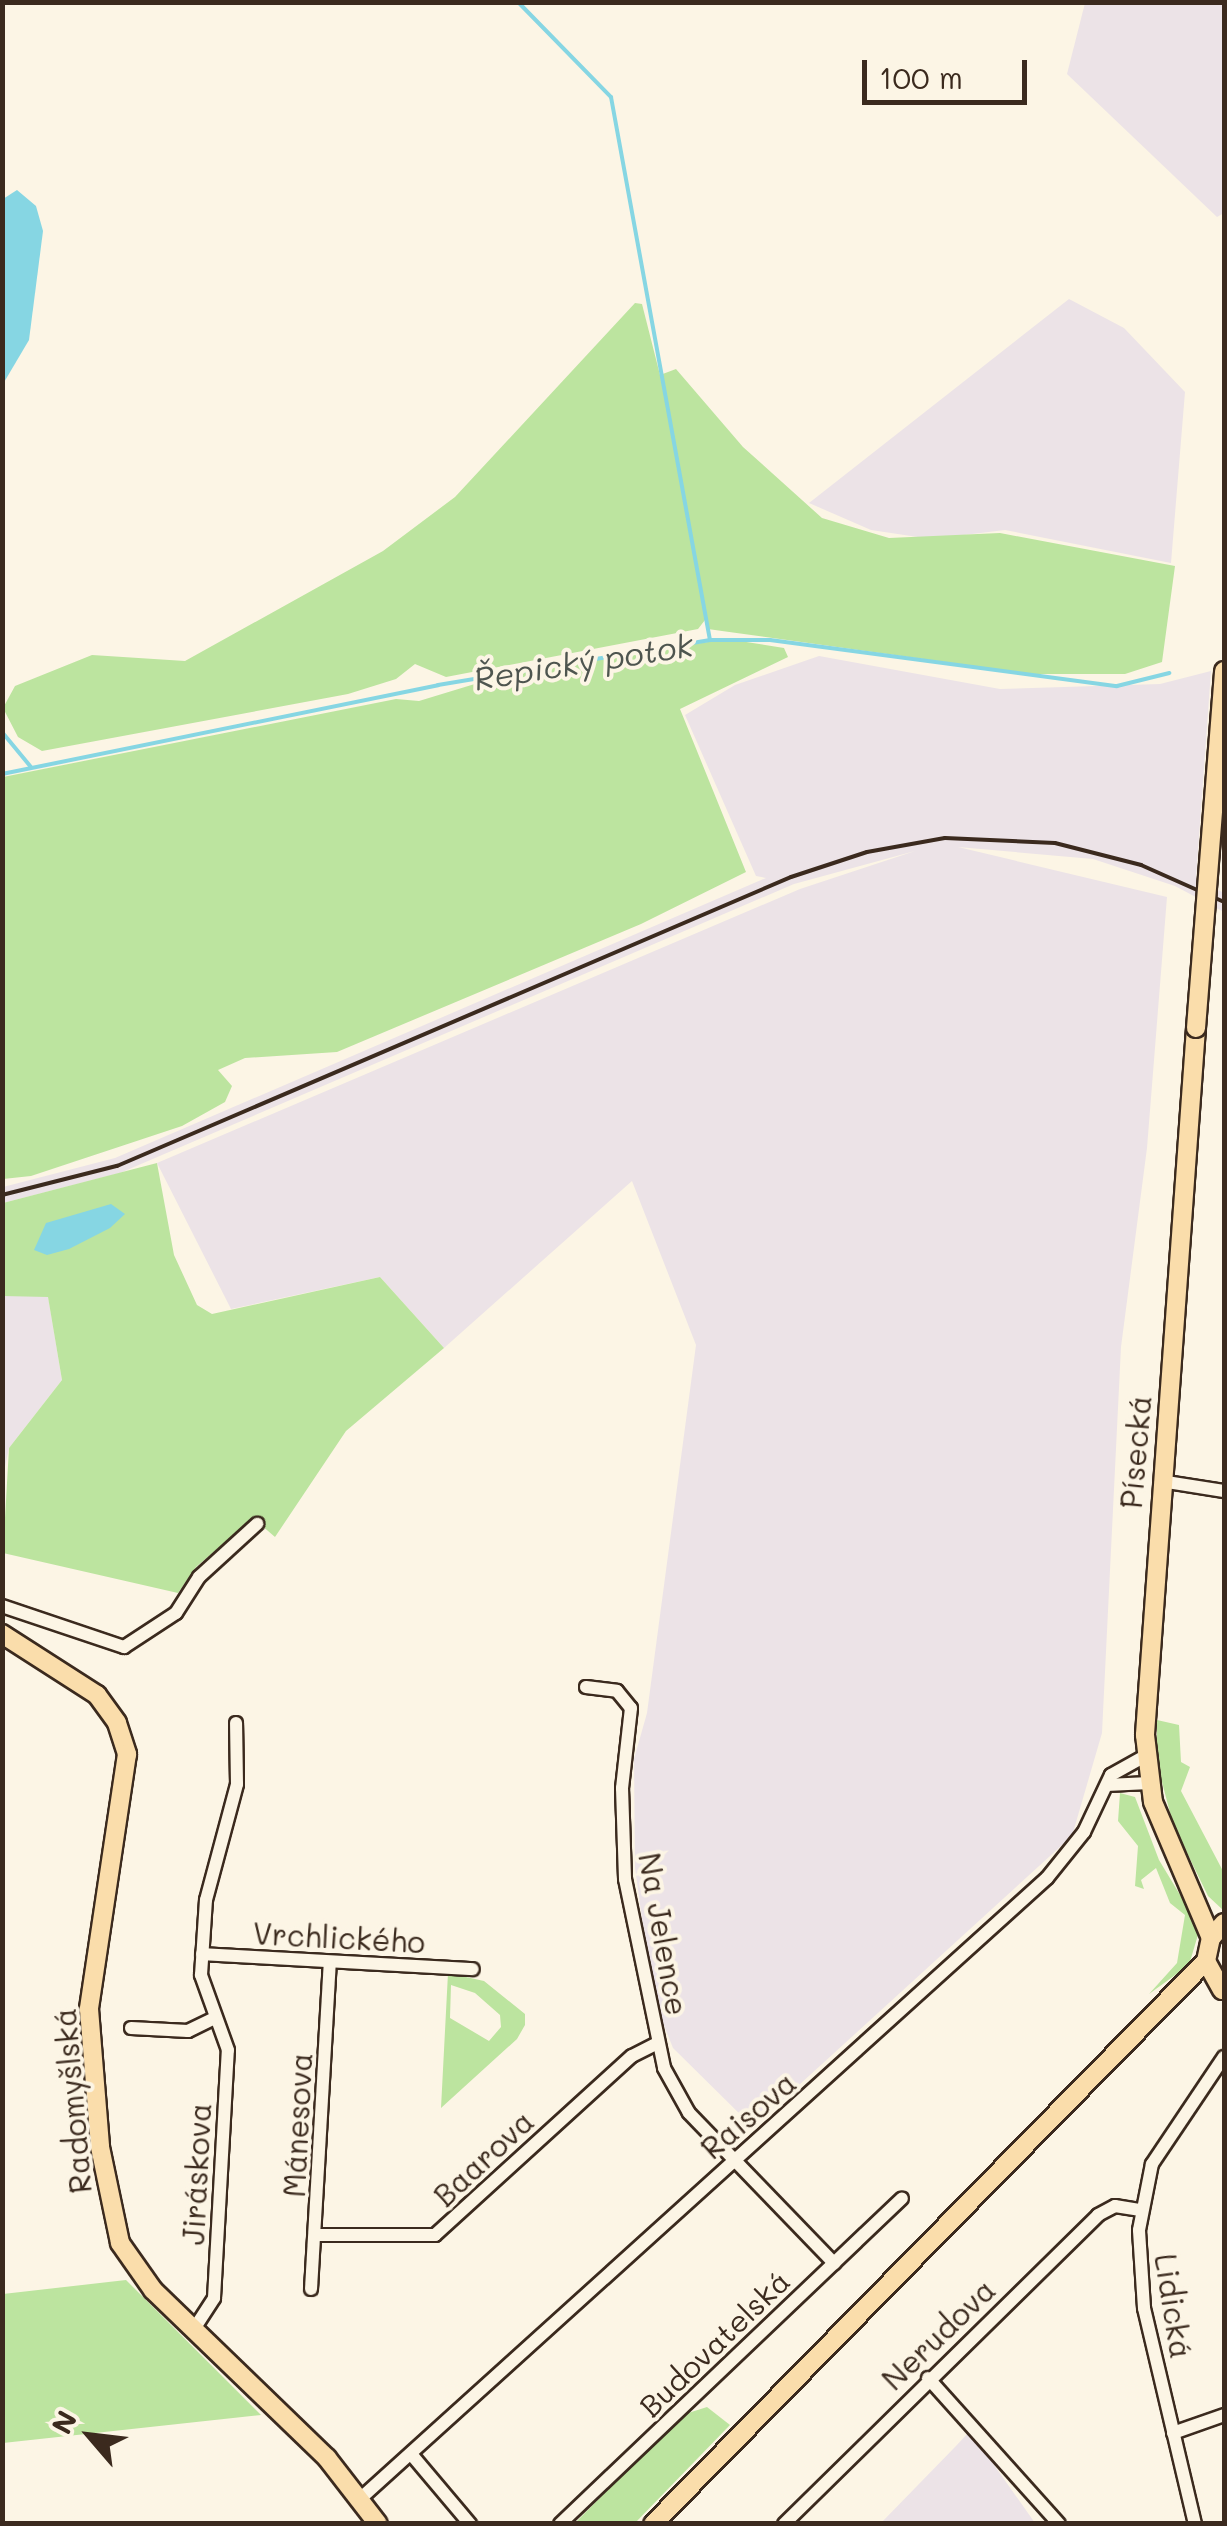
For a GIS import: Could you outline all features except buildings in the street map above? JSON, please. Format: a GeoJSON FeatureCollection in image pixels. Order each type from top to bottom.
{"type":"FeatureCollection","features":[{"type":"Feature","properties":{"kind":"main road","name":"Písecká"},"geometry":{"type":"LineString","coordinates":[[1210,1938],[1149,1783],[1146,1756],[1224,671]]}},
{"type":"Feature","properties":{"kind":"main road","name":"Radomyšlská"},"geometry":{"type":"LineString","coordinates":[[7,1637],[97,1695],[123,1738],[128,1776],[94,1948],[89,2009],[100,2147],[112,2221],[126,2257],[361,2498],[378,2524]]}},
{"type":"Feature","properties":{"kind":"main road","name":"Písecká"},"geometry":{"type":"LineString","coordinates":[[1183,1875],[1224,1920]]}},
{"type":"Feature","properties":{"kind":"main road"},"geometry":{"type":"LineString","coordinates":[[653,2524],[1206,1961],[1210,1938],[1224,1920]]}},
{"type":"Feature","properties":{"kind":"main road"},"geometry":{"type":"LineString","coordinates":[[1206,1961],[1223,1991]]}},
{"type":"Feature","properties":{"kind":"main road"},"geometry":{"type":"LineString","coordinates":[[1158,2010],[1205,1985],[1223,1991]]}},
{"type":"Feature","properties":{"kind":"street","name":"Písecká"},"geometry":{"type":"LineString","coordinates":[[1168,1482],[1224,1491]]}},
{"type":"Feature","properties":{"kind":"street"},"geometry":{"type":"LineString","coordinates":[[2,1606],[124,1647],[176,1612],[199,1577],[257,1524]]}},
{"type":"Feature","properties":{"kind":"street","name":"Na Jelence"},"geometry":{"type":"LineString","coordinates":[[586,1687],[617,1691],[631,1708],[622,1788],[625,1879],[657,2042],[680,2100],[732,2162],[834,2263]]}},
{"type":"Feature","properties":{"kind":"street","name":"Jiráskova"},"geometry":{"type":"LineString","coordinates":[[194,2329],[214,2298],[228,2050],[200,1984],[202,1954],[206,1900],[237,1784],[236,1723]]}},
{"type":"Feature","properties":{"kind":"street","name":"Raisova"},"geometry":{"type":"LineString","coordinates":[[361,2498],[1047,1878],[1084,1832],[1119,1768],[1146,1756]]}},
{"type":"Feature","properties":{"kind":"street"},"geometry":{"type":"LineString","coordinates":[[1107,1786],[1149,1783]]}},
{"type":"Feature","properties":{"kind":"street","name":"Vrchlického"},"geometry":{"type":"LineString","coordinates":[[202,1954],[474,1969]]}},
{"type":"Feature","properties":{"kind":"street","name":"Mánesova"},"geometry":{"type":"LineString","coordinates":[[311,2289],[330,1963]]}},
{"type":"Feature","properties":{"kind":"street"},"geometry":{"type":"LineString","coordinates":[[132,2028],[188,2030],[215,2018]]}},
{"type":"Feature","properties":{"kind":"street","name":"Baarova"},"geometry":{"type":"LineString","coordinates":[[316,2235],[435,2235],[632,2056],[657,2042]]}},
{"type":"Feature","properties":{"kind":"street","name":"Lidická"},"geometry":{"type":"LineString","coordinates":[[1195,2524],[1139,2279],[1140,2210],[1170,2130],[1224,2057]]}},
{"type":"Feature","properties":{"kind":"street","name":"Budovatelská"},"geometry":{"type":"LineString","coordinates":[[560,2524],[902,2198]]}},
{"type":"Feature","properties":{"kind":"street","name":"Nerudova"},"geometry":{"type":"LineString","coordinates":[[784,2524],[928,2378],[1104,2210],[1140,2210]]}},
{"type":"Feature","properties":{"kind":"street"},"geometry":{"type":"LineString","coordinates":[[928,2378],[1060,2524]]}},
{"type":"Feature","properties":{"kind":"street"},"geometry":{"type":"LineString","coordinates":[[1174,2433],[1224,2415]]}},
{"type":"Feature","properties":{"kind":"street"},"geometry":{"type":"LineString","coordinates":[[411,2454],[470,2524]]}},
{"type":"Feature","properties":{"kind":"shaded area"},"geometry":{"type":"Polygon","coordinates":[[[1085,3],[1224,3],[1224,213],[1217,217],[1067,74],[1085,3]]]}},
{"type":"Feature","properties":{"kind":"shaded area"},"geometry":{"type":"Polygon","coordinates":[[[1069,299],[1124,328],[1185,392],[1171,563],[1005,530],[931,539],[871,530],[809,503],[1069,299]]]}},
{"type":"Feature","properties":{"kind":"shaded area"},"geometry":{"type":"Polygon","coordinates":[[[819,656],[1000,689],[1160,684],[1211,671],[1196,878],[1224,893],[1224,912],[1175,886],[1093,859],[958,847],[1167,897],[1147,1148],[1121,1347],[1102,1733],[1072,1836],[753,2127],[673,2048],[653,1998],[635,1868],[634,1759],[647,1713],[696,1345],[632,1181],[444,1348],[380,1277],[231,1309],[157,1163],[800,889],[915,851],[794,884],[120,1173],[3,1203],[3,1187],[115,1158],[766,878],[756,876],[685,715],[735,685],[819,656]]]}},
{"type":"Feature","properties":{"kind":"shaded area"},"geometry":{"type":"Polygon","coordinates":[[[3,1296],[48,1296],[62,1380],[9,1448],[3,1476],[3,1296]]]}},
{"type":"Feature","properties":{"kind":"shaded area"},"geometry":{"type":"Polygon","coordinates":[[[970,2431],[1035,2523],[880,2524],[955,2447],[970,2431]]]}},
{"type":"Feature","properties":{"kind":"green space"},"geometry":{"type":"Polygon","coordinates":[[[635,303],[642,304],[660,375],[676,369],[743,447],[822,518],[889,538],[1000,533],[1175,566],[1162,662],[1125,674],[1030,674],[708,629],[705,620],[698,629],[446,677],[415,664],[396,679],[348,694],[42,751],[18,737],[3,708],[15,686],[92,655],[185,661],[383,551],[455,497],[635,303]]]}},
{"type":"Feature","properties":{"kind":"green space"},"geometry":{"type":"Polygon","coordinates":[[[727,639],[784,648],[788,657],[680,709],[746,872],[641,924],[337,1052],[245,1058],[218,1070],[232,1086],[225,1102],[182,1126],[31,1176],[3,1179],[3,777],[396,699],[419,701],[514,672],[727,639]]]}},
{"type":"Feature","properties":{"kind":"green space"},"geometry":{"type":"Polygon","coordinates":[[[157,1163],[174,1255],[197,1305],[212,1314],[380,1277],[444,1348],[346,1431],[275,1537],[253,1518],[196,1567],[178,1593],[3,1553],[9,1448],[62,1380],[48,1297],[3,1296],[3,1203],[157,1163]]]}},
{"type":"Feature","properties":{"kind":"green space"},"geometry":{"type":"Polygon","coordinates":[[[1157,1720],[1179,1725],[1181,1762],[1190,1767],[1181,1791],[1224,1873],[1224,1911],[1208,1896],[1173,1824],[1157,1763],[1157,1720]]]}},
{"type":"Feature","properties":{"kind":"green space"},"geometry":{"type":"Polygon","coordinates":[[[1120,1793],[1135,1797],[1159,1860],[1200,1928],[1189,1965],[1149,1994],[1177,1963],[1185,1915],[1170,1903],[1156,1868],[1141,1880],[1144,1889],[1135,1886],[1138,1846],[1118,1821],[1120,1793]]]}},
{"type":"Feature","properties":{"kind":"green space"},"geometry":{"type":"Polygon","coordinates":[[[448,1973],[484,1981],[525,2014],[525,2025],[517,2039],[441,2108],[448,1973]],[[451,1985],[450,2018],[489,2041],[501,2027],[500,2015],[475,1993],[451,1985]]]}},
{"type":"Feature","properties":{"kind":"green space"},"geometry":{"type":"Polygon","coordinates":[[[126,2280],[261,2415],[3,2443],[3,2294],[126,2280]]]}},
{"type":"Feature","properties":{"kind":"green space"},"geometry":{"type":"Polygon","coordinates":[[[707,2407],[730,2425],[635,2523],[574,2524],[682,2415],[707,2407]]]}},
{"type":"Feature","properties":{"kind":"water"},"geometry":{"type":"Polygon","coordinates":[[[17,190],[36,206],[43,231],[29,340],[3,384],[3,199],[17,190]]]}},
{"type":"Feature","properties":{"kind":"water"},"geometry":{"type":"Polygon","coordinates":[[[111,1204],[125,1214],[110,1228],[69,1249],[47,1255],[34,1250],[46,1223],[111,1204]]]}},
{"type":"Feature","properties":{"kind":"waterway"},"geometry":{"type":"LineString","coordinates":[[518,2],[611,97],[710,640]]}},
{"type":"Feature","properties":{"kind":"waterway","name":"Řepický potok"},"geometry":{"type":"LineString","coordinates":[[2,774],[438,685],[710,640],[770,640],[1117,686],[1169,673]]}},
{"type":"Feature","properties":{"kind":"waterway"},"geometry":{"type":"LineString","coordinates":[[2,732],[31,767]]}},
{"type":"Feature","properties":{"kind":"railway"},"geometry":{"type":"LineString","coordinates":[[2,1195],[117,1166],[791,877],[867,852],[945,838],[1055,843],[1141,865],[1224,902]]}}]}
